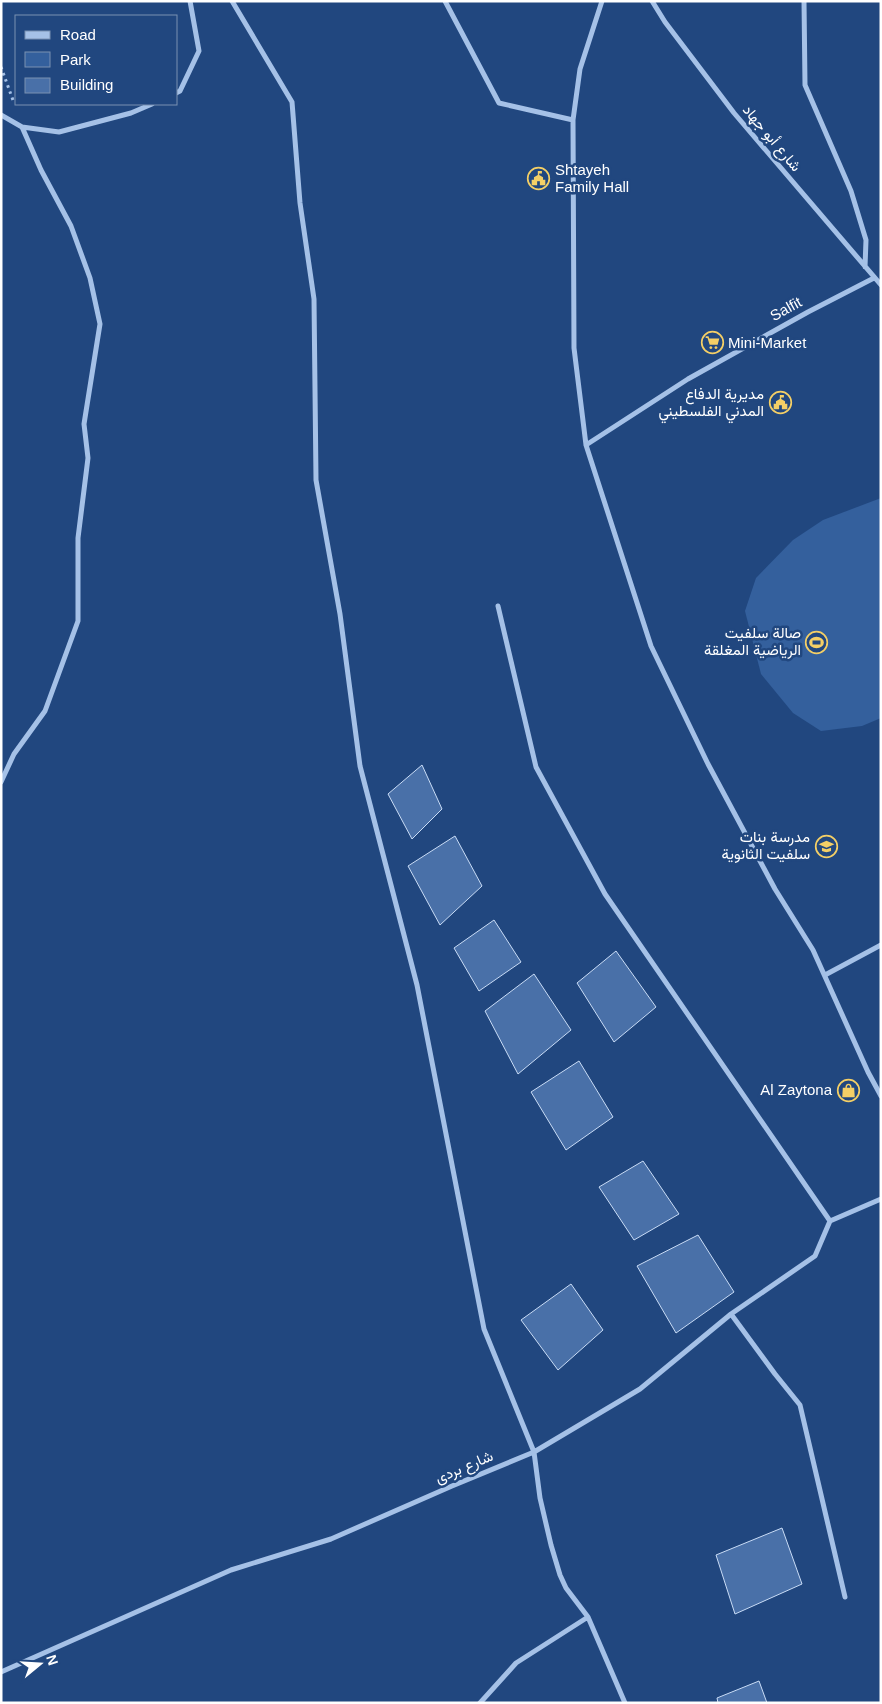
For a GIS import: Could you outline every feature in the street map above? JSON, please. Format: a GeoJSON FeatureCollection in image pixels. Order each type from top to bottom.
{"type":"FeatureCollection","features":[{"type":"Feature","properties":{"kind":"street"},"geometry":{"type":"LineString","coordinates":[[178,92],[198,51],[190,1]]}},
{"type":"Feature","properties":{"kind":"street"},"geometry":{"type":"LineString","coordinates":[[232,1],[292,102],[300,203],[314,299],[316,480],[340,614],[360,766],[417,985],[484,1329],[534,1452],[540,1498],[560,1575],[566,1588],[588,1617],[625,1703]]}},
{"type":"Feature","properties":{"kind":"street"},"geometry":{"type":"LineString","coordinates":[[444,1],[499,103],[573,120]]}},
{"type":"Feature","properties":{"kind":"street"},"geometry":{"type":"LineString","coordinates":[[602,1],[580,69],[573,120],[574,348],[586,445],[651,646],[712,772],[775,889],[809,943],[868,1072],[881,1096]]}},
{"type":"Feature","properties":{"kind":"street","name":"شارع أبو جهاد"},"geometry":{"type":"LineString","coordinates":[[652,1],[665,22],[734,114],[881,284]]}},
{"type":"Feature","properties":{"kind":"street"},"geometry":{"type":"LineString","coordinates":[[804,1],[805,85],[851,191],[866,240],[865,267]]}},
{"type":"Feature","properties":{"kind":"street"},"geometry":{"type":"LineString","coordinates":[[1,115],[22,127],[59,132],[131,113],[150,105]]}},
{"type":"Feature","properties":{"kind":"street"},"geometry":{"type":"LineString","coordinates":[[1,782],[14,754],[45,711],[78,621],[78,538],[88,458],[84,424],[100,324],[90,278],[71,226],[22,127]]}},
{"type":"Feature","properties":{"kind":"street","name":"Salfit"},"geometry":{"type":"LineString","coordinates":[[586,445],[688,379],[808,312],[874,278]]}},
{"type":"Feature","properties":{"kind":"street"},"geometry":{"type":"LineString","coordinates":[[498,606],[536,767],[605,894],[830,1221],[881,1199]]}},
{"type":"Feature","properties":{"kind":"street"},"geometry":{"type":"LineString","coordinates":[[825,975],[881,945]]}},
{"type":"Feature","properties":{"kind":"street","name":"شارع بردى"},"geometry":{"type":"LineString","coordinates":[[1,1672],[231,1570],[331,1539],[534,1452],[640,1389],[731,1314],[815,1256],[830,1221]]}},
{"type":"Feature","properties":{"kind":"street"},"geometry":{"type":"LineString","coordinates":[[731,1314],[800,1405],[845,1597]]}},
{"type":"Feature","properties":{"kind":"street"},"geometry":{"type":"LineString","coordinates":[[480,1703],[516,1663],[588,1617]]}},
{"type":"Feature","properties":{"kind":"path"},"geometry":{"type":"LineString","coordinates":[[1,67],[22,127]]}},
{"type":"Feature","properties":{"kind":"green space","name":"صالة سلفيت الرياضية المغلقة"},"geometry":{"type":"Polygon","coordinates":[[[881,498],[881,718],[862,726],[821,731],[793,713],[761,674],[745,611],[756,578],[793,540],[823,520],[881,498]]]}},
{"type":"Feature","properties":{"kind":"building"},"geometry":{"type":"Polygon","coordinates":[[[422,765],[442,809],[412,839],[388,794],[422,765]]]}},
{"type":"Feature","properties":{"kind":"building"},"geometry":{"type":"Polygon","coordinates":[[[455,836],[482,886],[440,925],[408,866],[455,836]]]}},
{"type":"Feature","properties":{"kind":"building"},"geometry":{"type":"Polygon","coordinates":[[[494,920],[521,962],[479,991],[454,948],[494,920]]]}},
{"type":"Feature","properties":{"kind":"building"},"geometry":{"type":"Polygon","coordinates":[[[616,951],[656,1007],[614,1042],[577,983],[616,951]]]}},
{"type":"Feature","properties":{"kind":"building"},"geometry":{"type":"Polygon","coordinates":[[[534,974],[571,1030],[518,1074],[485,1011],[534,974]]]}},
{"type":"Feature","properties":{"kind":"building"},"geometry":{"type":"Polygon","coordinates":[[[579,1061],[613,1117],[566,1150],[531,1092],[579,1061]]]}},
{"type":"Feature","properties":{"kind":"building"},"geometry":{"type":"Polygon","coordinates":[[[643,1161],[679,1214],[634,1240],[599,1187],[643,1161]]]}},
{"type":"Feature","properties":{"kind":"building"},"geometry":{"type":"Polygon","coordinates":[[[698,1235],[734,1292],[676,1333],[637,1266],[698,1235]]]}},
{"type":"Feature","properties":{"kind":"building"},"geometry":{"type":"Polygon","coordinates":[[[571,1284],[603,1330],[558,1370],[521,1320],[571,1284]]]}},
{"type":"Feature","properties":{"kind":"building"},"geometry":{"type":"Polygon","coordinates":[[[782,1528],[802,1584],[735,1614],[716,1555],[782,1528]]]}},
{"type":"Feature","properties":{"kind":"building"},"geometry":{"type":"Polygon","coordinates":[[[759,1681],[767,1703],[718,1703],[717,1698],[759,1681]]]}},
{"type":"Feature","properties":{"kind":"place","name":"Shtayeh Family Hall"},"geometry":{"type":"Point","coordinates":[539,179]}},
{"type":"Feature","properties":{"kind":"place","name":"Mini-Market"},"geometry":{"type":"Point","coordinates":[712,343]}},
{"type":"Feature","properties":{"kind":"place","name":"مديرية الدفاع المدني الفلسطيني"},"geometry":{"type":"Point","coordinates":[780,403]}},
{"type":"Feature","properties":{"kind":"place","name":"صالة سلفيت الرياضية المغلقة"},"geometry":{"type":"Point","coordinates":[817,642]}},
{"type":"Feature","properties":{"kind":"place","name":"مدرسة بنات سلفيت الثانوية"},"geometry":{"type":"Point","coordinates":[826,846]}},
{"type":"Feature","properties":{"kind":"place","name":"Al Zaytona"},"geometry":{"type":"Point","coordinates":[848,1090]}}]}
